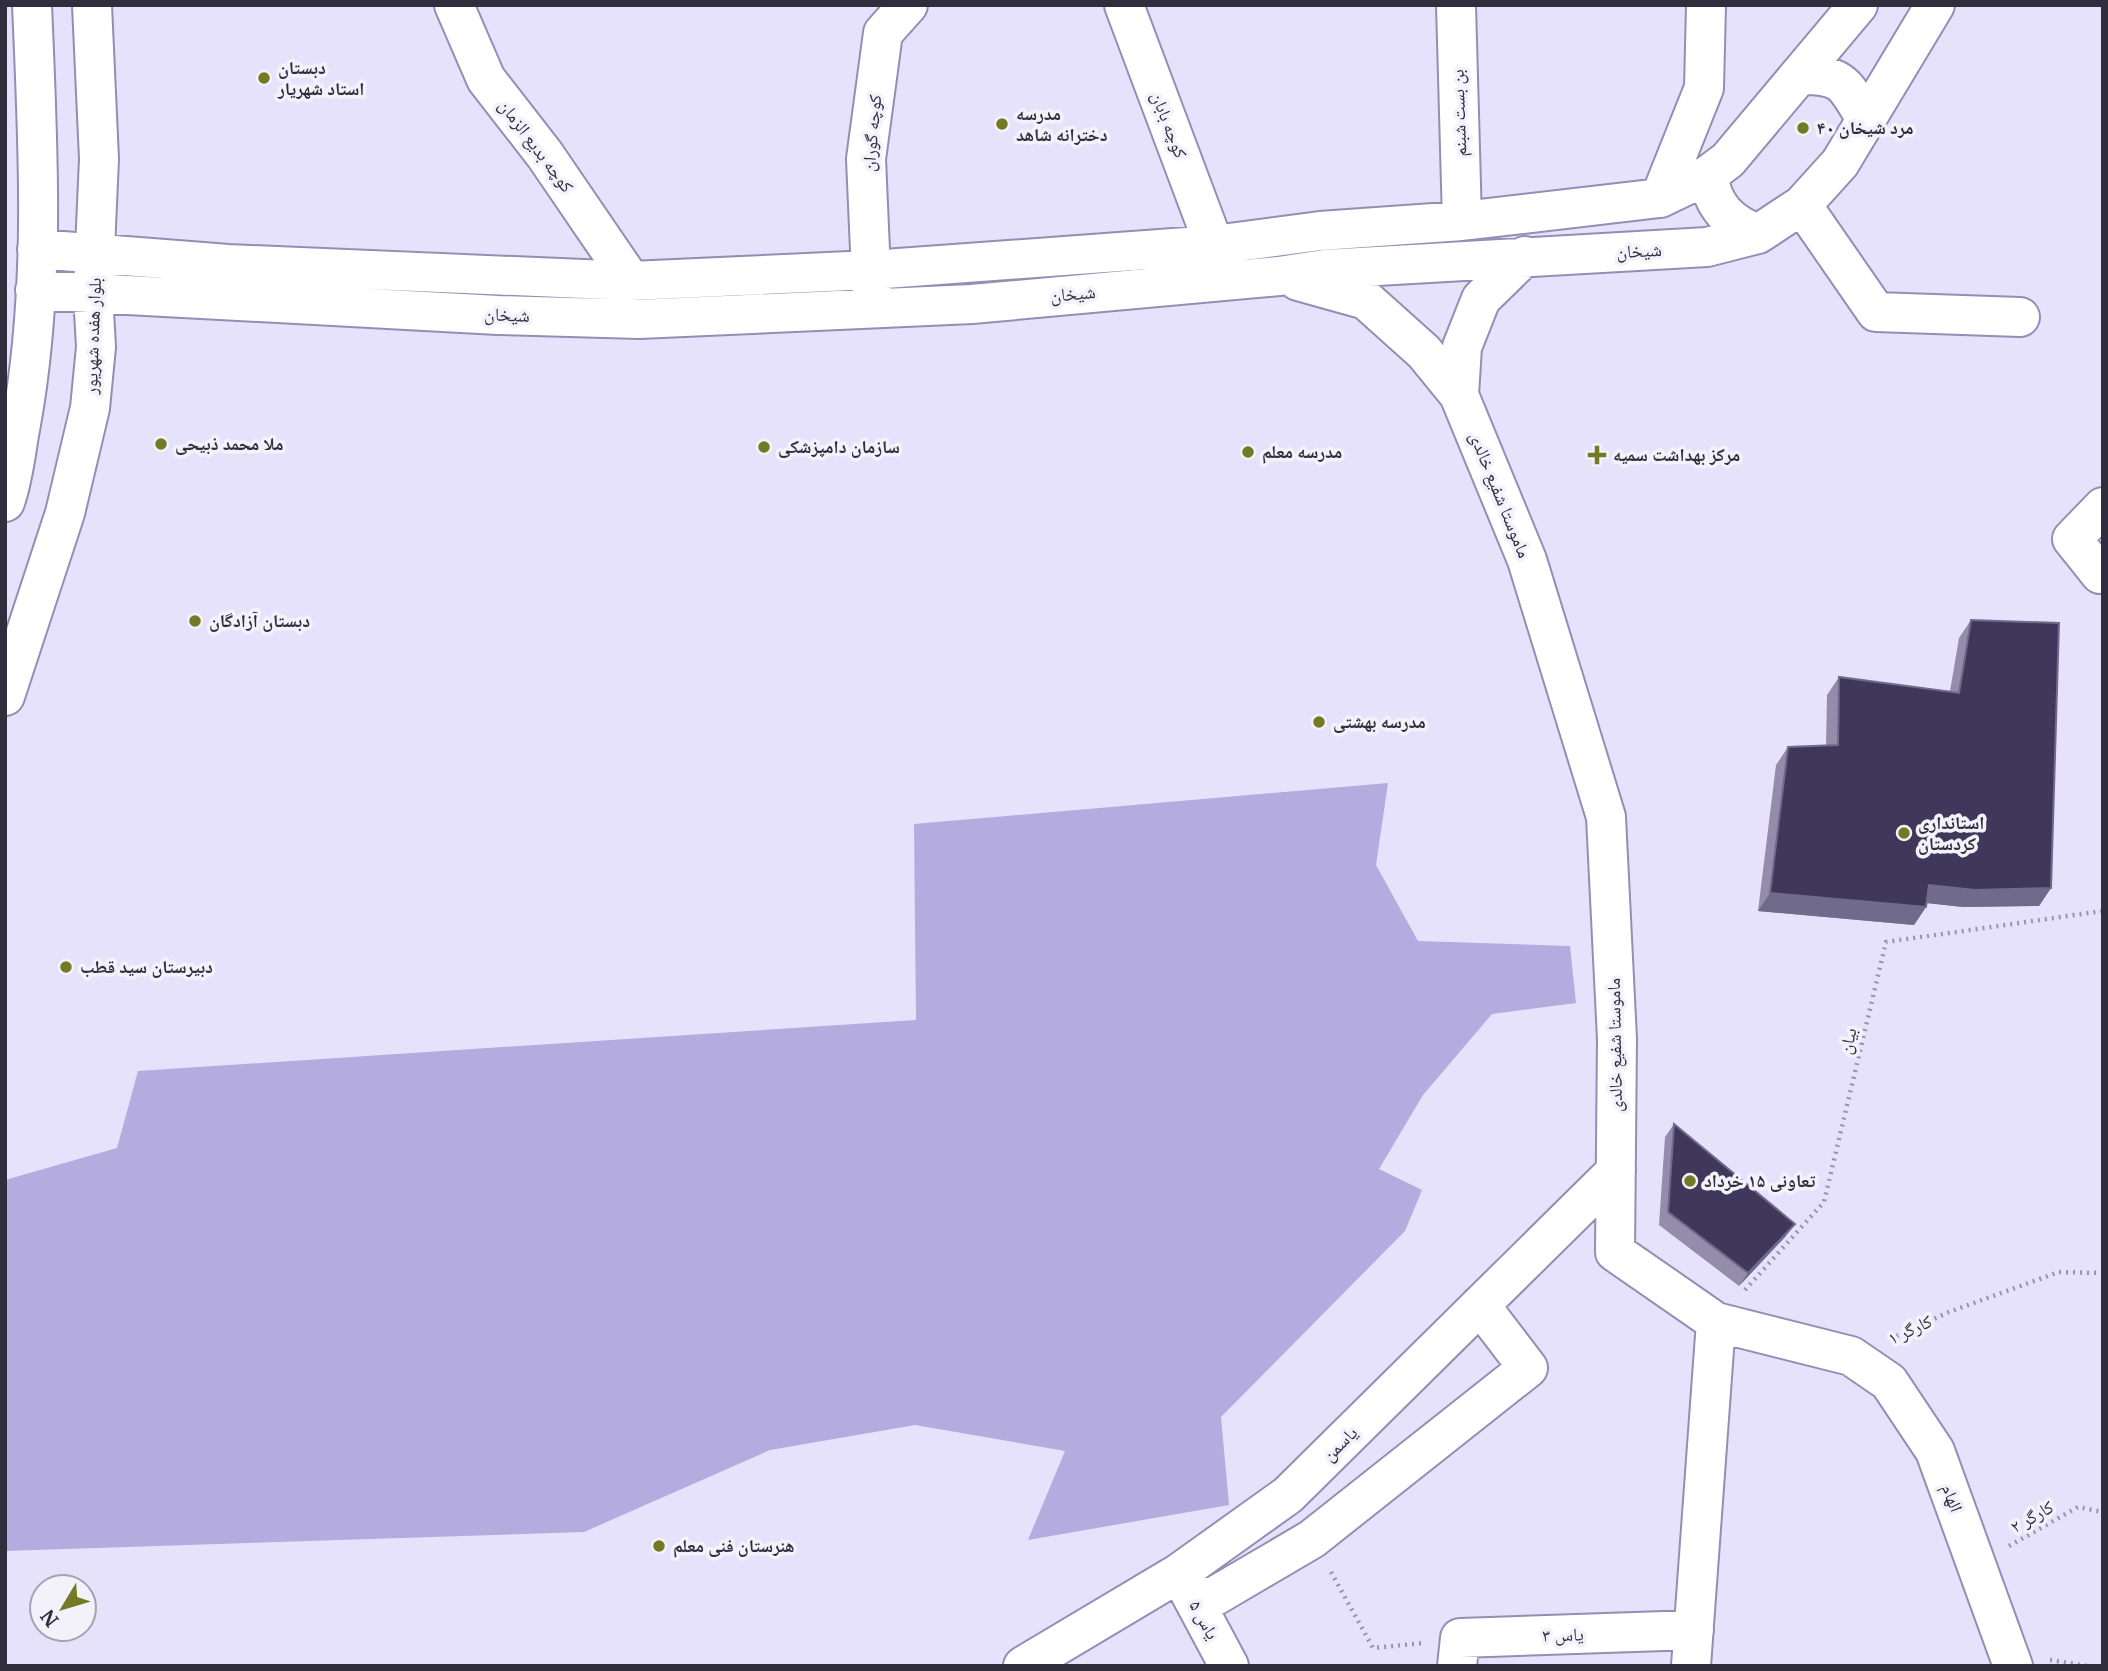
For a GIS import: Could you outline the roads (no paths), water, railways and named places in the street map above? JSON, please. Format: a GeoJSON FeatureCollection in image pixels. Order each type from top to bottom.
{"type":"FeatureCollection","features":[{"type":"Feature","properties":{"kind":"street"},"geometry":{"type":"LineString","coordinates":[[6,495],[27,390],[35,322],[37,249],[32,5]]}},
{"type":"Feature","properties":{"kind":"street","name":"بلوار هفده شهریور"},"geometry":{"type":"LineString","coordinates":[[5,696],[65,513],[90,408],[96,346],[93,294],[97,255],[99,159],[92,5]]}},
{"type":"Feature","properties":{"kind":"street","name":"کوچه بدیع الزمان"},"geometry":{"type":"LineString","coordinates":[[454,5],[486,79],[545,155],[631,281]]}},
{"type":"Feature","properties":{"kind":"street","name":"کوچه گوران"},"geometry":{"type":"LineString","coordinates":[[872,308],[866,159],[883,33],[908,5]]}},
{"type":"Feature","properties":{"kind":"street","name":"کوچه بابان"},"geometry":{"type":"LineString","coordinates":[[1124,5],[1214,245]]}},
{"type":"Feature","properties":{"kind":"street","name":"بن بست شبنم"},"geometry":{"type":"LineString","coordinates":[[1456,5],[1462,221]]}},
{"type":"Feature","properties":{"kind":"street"},"geometry":{"type":"LineString","coordinates":[[1660,198],[1704,88],[1706,5]]}},
{"type":"Feature","properties":{"kind":"street"},"geometry":{"type":"LineString","coordinates":[[37,249],[242,265],[631,281],[871,270],[1214,245],[1320,232],[1462,221],[1660,198],[1708,175],[1728,160],[1857,5]]}},
{"type":"Feature","properties":{"kind":"street","name":"شیخان"},"geometry":{"type":"LineString","coordinates":[[35,290],[484,315],[639,319],[972,304],[1279,276],[1325,269],[1707,247],[1758,234],[1802,205],[1840,163],[1935,5]]}},
{"type":"Feature","properties":{"kind":"street"},"geometry":{"type":"LineString","coordinates":[[1799,75],[1826,74],[1843,82],[1865,118]]}},
{"type":"Feature","properties":{"kind":"street"},"geometry":{"type":"LineString","coordinates":[[1708,175],[1711,192],[1721,212],[1736,226],[1758,234]]}},
{"type":"Feature","properties":{"kind":"street"},"geometry":{"type":"LineString","coordinates":[[1802,205],[1876,312],[2020,317]]}},
{"type":"Feature","properties":{"kind":"street"},"geometry":{"type":"LineString","coordinates":[[1459,395],[1462,347],[1481,299],[1524,256]]}},
{"type":"Feature","properties":{"kind":"street"},"geometry":{"type":"LineString","coordinates":[[1279,276],[1366,300],[1424,352],[1459,395]]}},
{"type":"Feature","properties":{"kind":"street","name":"ماموستا شفیع خالدی"},"geometry":{"type":"LineString","coordinates":[[1459,395],[1527,559],[1606,817],[1617,1039],[1615,1252],[1716,1322]]}},
{"type":"Feature","properties":{"kind":"street"},"geometry":{"type":"LineString","coordinates":[[2103,507],[2072,539],[2100,575],[2103,573]]}},
{"type":"Feature","properties":{"kind":"street","name":"یاسمن"},"geometry":{"type":"LineString","coordinates":[[1023,1666],[1186,1586],[1288,1496],[1616,1171]]}},
{"type":"Feature","properties":{"kind":"street"},"geometry":{"type":"LineString","coordinates":[[1186,1586],[1215,1596],[1312,1539],[1528,1368],[1480,1305]]}},
{"type":"Feature","properties":{"kind":"street"},"geometry":{"type":"LineString","coordinates":[[1693,1648],[1716,1322]]}},
{"type":"Feature","properties":{"kind":"street","name":"الهام"},"geometry":{"type":"LineString","coordinates":[[1716,1322],[1852,1356],[1889,1382],[1935,1451],[2013,1666]]}},
{"type":"Feature","properties":{"kind":"street","name":"یاس ۵"},"geometry":{"type":"LineString","coordinates":[[1186,1586],[1229,1666]]}},
{"type":"Feature","properties":{"kind":"street","name":"یاس ۳"},"geometry":{"type":"LineString","coordinates":[[1458,1652],[1693,1648]]}},
{"type":"Feature","properties":{"kind":"place","name":"دبستان استاد شهریار"},"geometry":{"type":"Point","coordinates":[264,78]}},
{"type":"Feature","properties":{"kind":"place","name":"مدرسه دخترانه شاهد"},"geometry":{"type":"Point","coordinates":[1002,124]}},
{"type":"Feature","properties":{"kind":"place","name":"۴۰ مرد شیخان"},"geometry":{"type":"Point","coordinates":[1803,128]}},
{"type":"Feature","properties":{"kind":"place","name":"ملا محمد ذبیحی"},"geometry":{"type":"Point","coordinates":[161,444]}},
{"type":"Feature","properties":{"kind":"place","name":"سازمان دامپزشکی"},"geometry":{"type":"Point","coordinates":[764,447]}},
{"type":"Feature","properties":{"kind":"place","name":"مدرسه معلم"},"geometry":{"type":"Point","coordinates":[1248,452]}},
{"type":"Feature","properties":{"kind":"place","name":"مرکز بهداشت سمیه"},"geometry":{"type":"Point","coordinates":[1597,455]}},
{"type":"Feature","properties":{"kind":"place","name":"دبستان آزادگان"},"geometry":{"type":"Point","coordinates":[195,621]}},
{"type":"Feature","properties":{"kind":"place","name":"مدرسه بهشتی"},"geometry":{"type":"Point","coordinates":[1319,722]}},
{"type":"Feature","properties":{"kind":"place","name":"استانداری کردستان"},"geometry":{"type":"Point","coordinates":[1904,833]}},
{"type":"Feature","properties":{"kind":"place","name":"دبیرستان سید قطب"},"geometry":{"type":"Point","coordinates":[66,967]}},
{"type":"Feature","properties":{"kind":"place","name":"تعاونی ۱۵ خرداد"},"geometry":{"type":"Point","coordinates":[1690,1181]}},
{"type":"Feature","properties":{"kind":"place","name":"هنرستان فنی معلم"},"geometry":{"type":"Point","coordinates":[659,1546]}}]}
